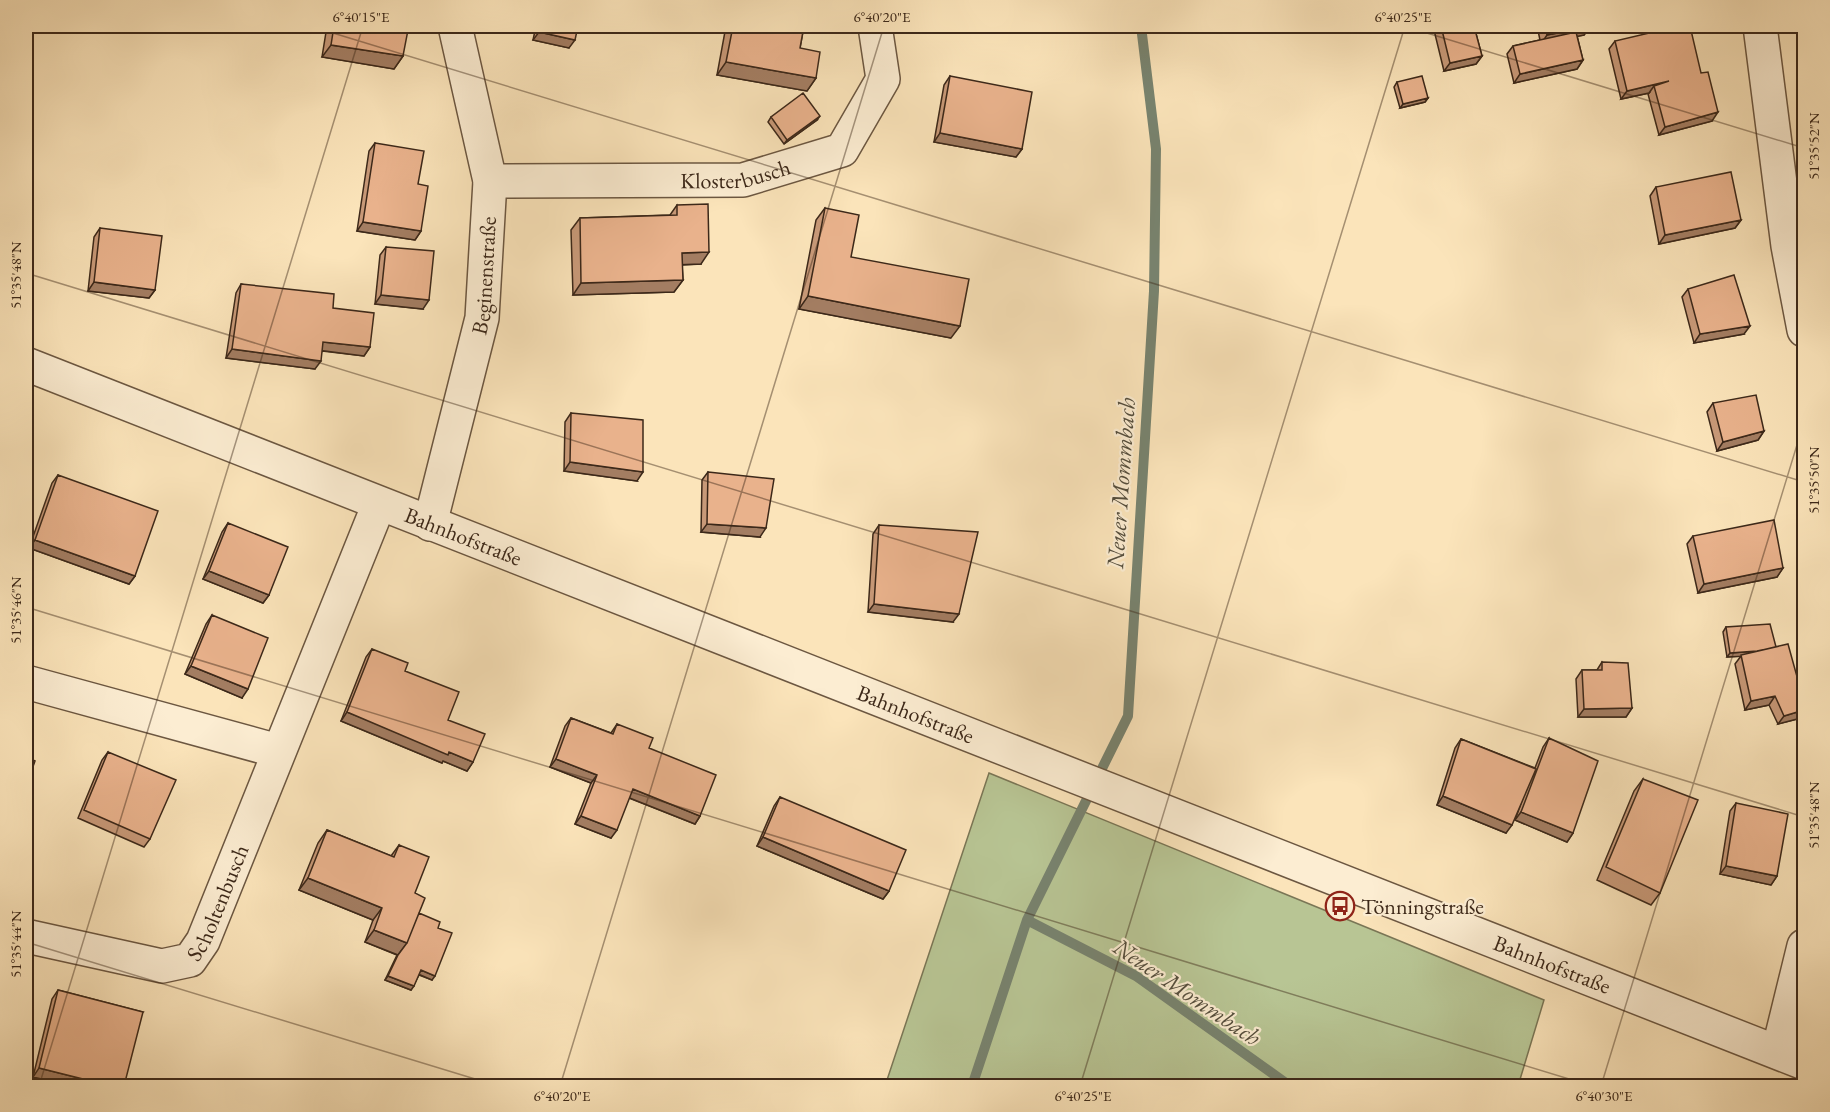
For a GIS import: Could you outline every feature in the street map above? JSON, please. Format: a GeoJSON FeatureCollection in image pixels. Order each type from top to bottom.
{"type":"FeatureCollection","features":[{"type":"Feature","properties":{"kind":"street","name":"Beginenstraße"},"geometry":{"type":"LineString","coordinates":[[430,524],[482,318],[490,181],[455,26]]}},
{"type":"Feature","properties":{"kind":"street","name":"Klosterbusch"},"geometry":{"type":"LineString","coordinates":[[490,181],[743,180],[842,150],[884,79],[875,26]]}},
{"type":"Feature","properties":{"kind":"street"},"geometry":{"type":"LineString","coordinates":[[1760,26],[1788,246],[1804,330]]}},
{"type":"Feature","properties":{"kind":"street","name":"Bahnhofstraße"},"geometry":{"type":"LineString","coordinates":[[26,364],[1061,769],[1791,1058]]}},
{"type":"Feature","properties":{"kind":"street","name":"Scholtenbusch"},"geometry":{"type":"LineString","coordinates":[[26,936],[162,966],[190,960],[203,941],[379,504]]}},
{"type":"Feature","properties":{"kind":"street"},"geometry":{"type":"LineString","coordinates":[[26,682],[278,752]]}},
{"type":"Feature","properties":{"kind":"street"},"geometry":{"type":"LineString","coordinates":[[1791,1058],[1804,946]]}},
{"type":"Feature","properties":{"kind":"green space"},"geometry":{"type":"Polygon","coordinates":[[[989,773],[1544,1000],[1518,1086],[885,1086],[989,773]]]}},
{"type":"Feature","properties":{"kind":"building"},"geometry":{"type":"Polygon","coordinates":[[[334,26],[401,26],[401,29],[408,30],[403,56],[331,45],[334,26]]]}},
{"type":"Feature","properties":{"kind":"building"},"geometry":{"type":"Polygon","coordinates":[[[541,26],[578,26],[575,40],[539,32],[541,26]]]}},
{"type":"Feature","properties":{"kind":"building"},"geometry":{"type":"Polygon","coordinates":[[[733,26],[804,26],[800,48],[820,52],[816,78],[726,62],[733,26]]]}},
{"type":"Feature","properties":{"kind":"building"},"geometry":{"type":"Polygon","coordinates":[[[1441,26],[1474,26],[1482,56],[1450,63],[1441,26]]]}},
{"type":"Feature","properties":{"kind":"building"},"geometry":{"type":"Polygon","coordinates":[[[1545,26],[1590,26],[1590,27],[1547,35],[1545,26]]]}},
{"type":"Feature","properties":{"kind":"building"},"geometry":{"type":"Polygon","coordinates":[[[1679,26],[1690,26],[1701,73],[1708,72],[1718,112],[1665,127],[1654,86],[1669,81],[1627,91],[1615,41],[1679,26]]]}},
{"type":"Feature","properties":{"kind":"building"},"geometry":{"type":"Polygon","coordinates":[[[1576,32],[1583,60],[1520,74],[1513,46],[1576,32]]]}},
{"type":"Feature","properties":{"kind":"building"},"geometry":{"type":"Polygon","coordinates":[[[950,76],[1032,92],[1022,149],[940,133],[950,76]]]}},
{"type":"Feature","properties":{"kind":"building"},"geometry":{"type":"Polygon","coordinates":[[[1422,76],[1428,98],[1403,104],[1397,82],[1422,76]]]}},
{"type":"Feature","properties":{"kind":"building"},"geometry":{"type":"Polygon","coordinates":[[[803,93],[820,116],[787,140],[771,117],[803,93]]]}},
{"type":"Feature","properties":{"kind":"building"},"geometry":{"type":"Polygon","coordinates":[[[375,143],[424,151],[418,184],[428,186],[421,231],[363,222],[375,143]]]}},
{"type":"Feature","properties":{"kind":"building"},"geometry":{"type":"Polygon","coordinates":[[[26,171],[29,171],[26,213],[26,171]]]}},
{"type":"Feature","properties":{"kind":"building"},"geometry":{"type":"Polygon","coordinates":[[[1731,172],[1741,220],[1665,235],[1656,187],[1731,172]]]}},
{"type":"Feature","properties":{"kind":"building"},"geometry":{"type":"Polygon","coordinates":[[[708,204],[709,252],[682,253],[683,280],[581,283],[580,218],[677,215],[677,205],[708,204]]]}},
{"type":"Feature","properties":{"kind":"building"},"geometry":{"type":"Polygon","coordinates":[[[825,208],[859,215],[851,257],[969,279],[960,326],[808,296],[825,208]]]}},
{"type":"Feature","properties":{"kind":"building"},"geometry":{"type":"Polygon","coordinates":[[[100,228],[162,236],[155,290],[94,282],[100,228]]]}},
{"type":"Feature","properties":{"kind":"building"},"geometry":{"type":"Polygon","coordinates":[[[386,247],[434,251],[429,300],[381,295],[386,247]]]}},
{"type":"Feature","properties":{"kind":"building"},"geometry":{"type":"Polygon","coordinates":[[[1734,275],[1750,326],[1700,334],[1688,289],[1734,275]]]}},
{"type":"Feature","properties":{"kind":"building"},"geometry":{"type":"Polygon","coordinates":[[[241,284],[334,294],[333,308],[374,313],[370,347],[323,342],[321,361],[232,349],[241,284]]]}},
{"type":"Feature","properties":{"kind":"building"},"geometry":{"type":"Polygon","coordinates":[[[1756,395],[1764,431],[1723,442],[1713,403],[1756,395]]]}},
{"type":"Feature","properties":{"kind":"building"},"geometry":{"type":"Polygon","coordinates":[[[571,413],[643,420],[643,472],[570,462],[571,413]]]}},
{"type":"Feature","properties":{"kind":"building"},"geometry":{"type":"Polygon","coordinates":[[[708,472],[774,479],[766,528],[707,524],[708,472]]]}},
{"type":"Feature","properties":{"kind":"building"},"geometry":{"type":"Polygon","coordinates":[[[58,475],[158,511],[135,576],[35,540],[58,475]]]}},
{"type":"Feature","properties":{"kind":"building"},"geometry":{"type":"Polygon","coordinates":[[[1774,520],[1783,568],[1704,584],[1693,536],[1774,520]]]}},
{"type":"Feature","properties":{"kind":"building"},"geometry":{"type":"Polygon","coordinates":[[[228,523],[288,547],[269,595],[209,571],[228,523]]]}},
{"type":"Feature","properties":{"kind":"building"},"geometry":{"type":"Polygon","coordinates":[[[879,525],[978,532],[959,614],[874,604],[879,525]]]}},
{"type":"Feature","properties":{"kind":"building"},"geometry":{"type":"Polygon","coordinates":[[[212,615],[268,638],[248,689],[191,666],[212,615]]]}},
{"type":"Feature","properties":{"kind":"building"},"geometry":{"type":"Polygon","coordinates":[[[1770,624],[1776,647],[1730,653],[1726,627],[1770,624]]]}},
{"type":"Feature","properties":{"kind":"building"},"geometry":{"type":"Polygon","coordinates":[[[1788,644],[1804,702],[1804,710],[1784,716],[1775,696],[1751,701],[1741,655],[1788,644]]]}},
{"type":"Feature","properties":{"kind":"building"},"geometry":{"type":"Polygon","coordinates":[[[372,649],[408,663],[405,671],[459,692],[448,720],[485,734],[473,762],[449,752],[448,755],[347,712],[372,649]]]}},
{"type":"Feature","properties":{"kind":"building"},"geometry":{"type":"Polygon","coordinates":[[[1602,662],[1628,663],[1632,708],[1584,709],[1582,670],[1602,670],[1602,662]]]}},
{"type":"Feature","properties":{"kind":"building"},"geometry":{"type":"Polygon","coordinates":[[[571,718],[613,734],[617,724],[653,738],[649,748],[716,775],[700,816],[633,789],[617,830],[581,816],[597,775],[556,759],[571,718]]]}},
{"type":"Feature","properties":{"kind":"building"},"geometry":{"type":"Polygon","coordinates":[[[1549,738],[1598,761],[1573,833],[1521,812],[1549,738]]]}},
{"type":"Feature","properties":{"kind":"building"},"geometry":{"type":"Polygon","coordinates":[[[1461,739],[1536,769],[1512,825],[1443,796],[1461,739]]]}},
{"type":"Feature","properties":{"kind":"building"},"geometry":{"type":"Polygon","coordinates":[[[108,752],[176,780],[150,839],[84,810],[108,752]]]}},
{"type":"Feature","properties":{"kind":"building"},"geometry":{"type":"Polygon","coordinates":[[[26,757],[35,761],[26,786],[26,757]]]}},
{"type":"Feature","properties":{"kind":"building"},"geometry":{"type":"Polygon","coordinates":[[[1643,779],[1698,800],[1660,893],[1606,867],[1643,779]]]}},
{"type":"Feature","properties":{"kind":"building"},"geometry":{"type":"Polygon","coordinates":[[[780,797],[906,850],[889,891],[763,837],[780,797]]]}},
{"type":"Feature","properties":{"kind":"building"},"geometry":{"type":"Polygon","coordinates":[[[1736,803],[1788,814],[1777,876],[1726,866],[1736,803]]]}},
{"type":"Feature","properties":{"kind":"building"},"geometry":{"type":"Polygon","coordinates":[[[327,830],[394,857],[399,845],[429,857],[415,893],[425,898],[407,943],[374,930],[382,908],[308,878],[327,830]]]}},
{"type":"Feature","properties":{"kind":"building"},"geometry":{"type":"Polygon","coordinates":[[[419,913],[440,922],[438,928],[452,933],[435,976],[421,970],[414,986],[388,976],[398,955],[407,943],[419,913]]]}},
{"type":"Feature","properties":{"kind":"building"},"geometry":{"type":"Polygon","coordinates":[[[58,990],[143,1012],[124,1086],[111,1086],[39,1068],[58,990]]]}},
{"type":"Feature","properties":{"kind":"building"},"geometry":{"type":"Polygon","coordinates":[[[1604,1079],[1678,1080],[1678,1086],[1599,1086],[1604,1079]]]}},
{"type":"Feature","properties":{"kind":"waterway","name":"Neuer Mommbach"},"geometry":{"type":"LineString","coordinates":[[972,1086],[1027,920],[1128,716],[1154,291],[1156,149],[1141,26]]}},
{"type":"Feature","properties":{"kind":"waterway","name":"Neuer Mommbach"},"geometry":{"type":"LineString","coordinates":[[1027,920],[1136,976],[1290,1086]]}},
{"type":"Feature","properties":{"kind":"place","name":"Tönningstraße"},"geometry":{"type":"Point","coordinates":[1340,906]}}]}
